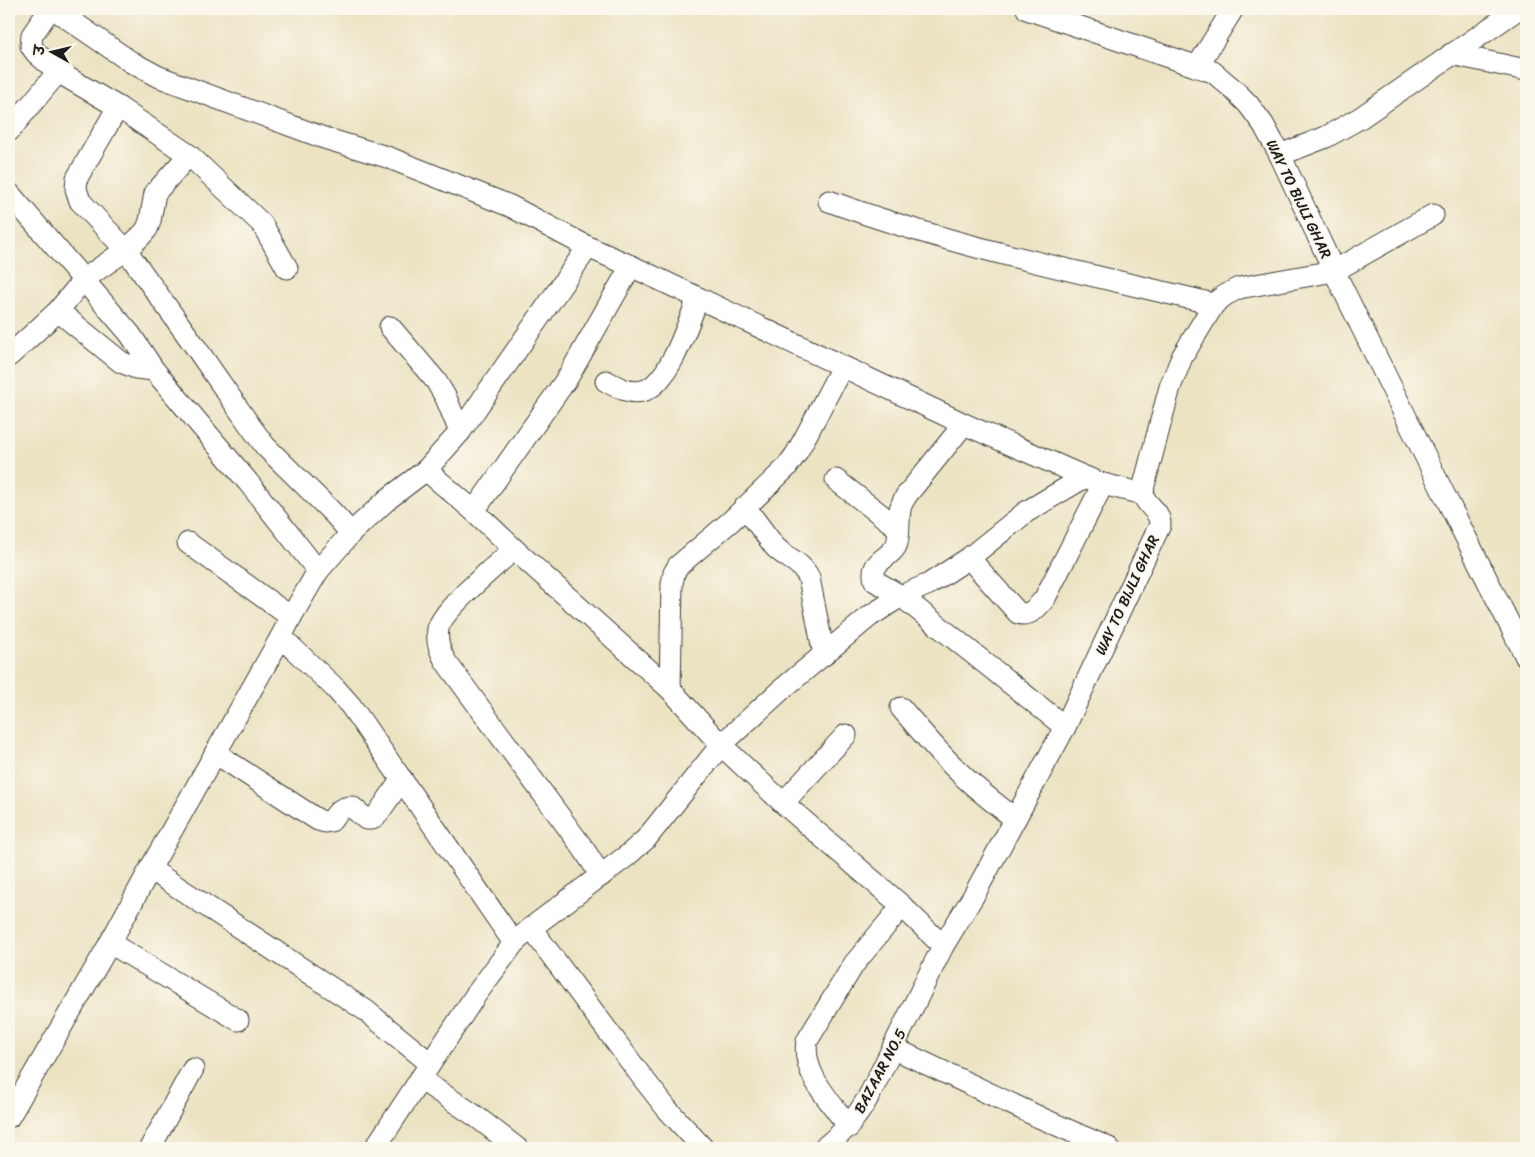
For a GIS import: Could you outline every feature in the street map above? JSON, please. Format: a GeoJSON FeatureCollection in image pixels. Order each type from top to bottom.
{"type":"FeatureCollection","features":[{"type":"Feature","properties":{"kind":"street"},"geometry":{"type":"LineString","coordinates":[[50,9],[32,35],[31,46],[36,54],[58,72],[118,107],[189,155],[262,224],[287,268]]}},
{"type":"Feature","properties":{"kind":"street"},"geometry":{"type":"LineString","coordinates":[[54,9],[131,62],[157,76],[324,138],[387,157],[510,206],[588,247],[964,424],[1094,480],[1143,494]]}},
{"type":"Feature","properties":{"kind":"street"},"geometry":{"type":"LineString","coordinates":[[1027,9],[1205,70],[1234,9]]}},
{"type":"Feature","properties":{"kind":"street"},"geometry":{"type":"LineString","coordinates":[[1280,155],[1326,137],[1360,118],[1518,9]]}},
{"type":"Feature","properties":{"kind":"street"},"geometry":{"type":"LineString","coordinates":[[1452,54],[1526,70]]}},
{"type":"Feature","properties":{"kind":"street","name":"WAY TO BIJLI GHAR"},"geometry":{"type":"LineString","coordinates":[[922,985],[974,895],[1065,727],[1160,525],[1160,518],[1143,494],[1144,485],[1170,387],[1182,357],[1214,304],[1225,295],[1238,288],[1334,271],[1280,155],[1263,124],[1248,104],[1233,89],[1205,70]]}},
{"type":"Feature","properties":{"kind":"street"},"geometry":{"type":"LineString","coordinates":[[9,131],[58,72]]}},
{"type":"Feature","properties":{"kind":"street"},"geometry":{"type":"LineString","coordinates":[[118,107],[77,178],[76,189],[80,201],[126,250],[265,446],[333,513],[350,533]]}},
{"type":"Feature","properties":{"kind":"street"},"geometry":{"type":"LineString","coordinates":[[9,356],[58,311],[84,280],[126,250],[147,229],[153,198],[157,189],[189,155]]}},
{"type":"Feature","properties":{"kind":"street"},"geometry":{"type":"LineString","coordinates":[[10,199],[130,334],[154,370],[248,482],[318,571]]}},
{"type":"Feature","properties":{"kind":"street"},"geometry":{"type":"LineString","coordinates":[[829,201],[871,217],[988,250],[1214,304]]}},
{"type":"Feature","properties":{"kind":"street"},"geometry":{"type":"LineString","coordinates":[[1433,215],[1334,271],[1526,657]]}},
{"type":"Feature","properties":{"kind":"street"},"geometry":{"type":"LineString","coordinates":[[9,1117],[110,944],[150,869],[318,571],[350,533],[388,499],[426,470],[460,432],[588,247]]}},
{"type":"Feature","properties":{"kind":"street"},"geometry":{"type":"LineString","coordinates":[[474,511],[568,377],[631,266]]}},
{"type":"Feature","properties":{"kind":"street"},"geometry":{"type":"LineString","coordinates":[[606,381],[621,389],[633,391],[643,391],[651,388],[671,364],[698,298]]}},
{"type":"Feature","properties":{"kind":"street"},"geometry":{"type":"LineString","coordinates":[[58,311],[121,362],[136,368],[154,370]]}},
{"type":"Feature","properties":{"kind":"street"},"geometry":{"type":"LineString","coordinates":[[390,327],[436,381],[446,398],[460,432]]}},
{"type":"Feature","properties":{"kind":"street"},"geometry":{"type":"LineString","coordinates":[[670,689],[672,584],[674,573],[678,566],[746,507],[786,468],[796,454],[842,367]]}},
{"type":"Feature","properties":{"kind":"street"},"geometry":{"type":"LineString","coordinates":[[964,424],[906,496],[900,508],[895,547],[876,566],[873,574],[875,581],[901,596],[1065,727]]}},
{"type":"Feature","properties":{"kind":"street"},"geometry":{"type":"LineString","coordinates":[[426,470],[474,511],[670,689],[721,745],[783,803],[902,906],[943,946]]}},
{"type":"Feature","properties":{"kind":"street"},"geometry":{"type":"LineString","coordinates":[[836,480],[898,528]]}},
{"type":"Feature","properties":{"kind":"street"},"geometry":{"type":"LineString","coordinates":[[375,1148],[425,1071],[514,943],[628,855],[646,838],[721,745],[781,690],[870,616],[901,596],[929,584],[969,558],[1026,512],[1094,480]]}},
{"type":"Feature","properties":{"kind":"street"},"geometry":{"type":"LineString","coordinates":[[969,558],[1018,613],[1024,615],[1031,612],[1045,598],[1094,480]]}},
{"type":"Feature","properties":{"kind":"street"},"geometry":{"type":"LineString","coordinates":[[746,507],[780,552],[805,570],[809,578],[824,655]]}},
{"type":"Feature","properties":{"kind":"street"},"geometry":{"type":"LineString","coordinates":[[188,543],[291,617]]}},
{"type":"Feature","properties":{"kind":"street"},"geometry":{"type":"LineString","coordinates":[[514,549],[450,608],[438,628],[439,650],[583,848],[601,876]]}},
{"type":"Feature","properties":{"kind":"street"},"geometry":{"type":"LineString","coordinates":[[281,637],[335,688],[351,706],[514,943]]}},
{"type":"Feature","properties":{"kind":"street"},"geometry":{"type":"LineString","coordinates":[[902,708],[957,771],[1015,819]]}},
{"type":"Feature","properties":{"kind":"street"},"geometry":{"type":"LineString","coordinates":[[783,803],[846,735]]}},
{"type":"Feature","properties":{"kind":"street"},"geometry":{"type":"LineString","coordinates":[[215,753],[318,820],[325,822],[331,821],[344,807],[352,807],[366,818],[372,819],[377,815],[402,779]]}},
{"type":"Feature","properties":{"kind":"street"},"geometry":{"type":"LineString","coordinates":[[150,869],[365,1010],[425,1071],[474,1115],[517,1148]]}},
{"type":"Feature","properties":{"kind":"street"},"geometry":{"type":"LineString","coordinates":[[849,1127],[811,1075],[805,1051],[807,1041],[854,964],[902,906]]}},
{"type":"Feature","properties":{"kind":"street"},"geometry":{"type":"LineString","coordinates":[[531,928],[667,1109],[703,1148]]}},
{"type":"Feature","properties":{"kind":"street"},"geometry":{"type":"LineString","coordinates":[[110,944],[238,1020]]}},
{"type":"Feature","properties":{"kind":"street","name":"BAZAAR NO.5"},"geometry":{"type":"LineString","coordinates":[[824,1148],[849,1127],[860,1112],[893,1048],[922,985]]}},
{"type":"Feature","properties":{"kind":"street"},"geometry":{"type":"LineString","coordinates":[[893,1048],[1109,1148]]}},
{"type":"Feature","properties":{"kind":"street"},"geometry":{"type":"LineString","coordinates":[[150,1148],[194,1069]]}}]}
